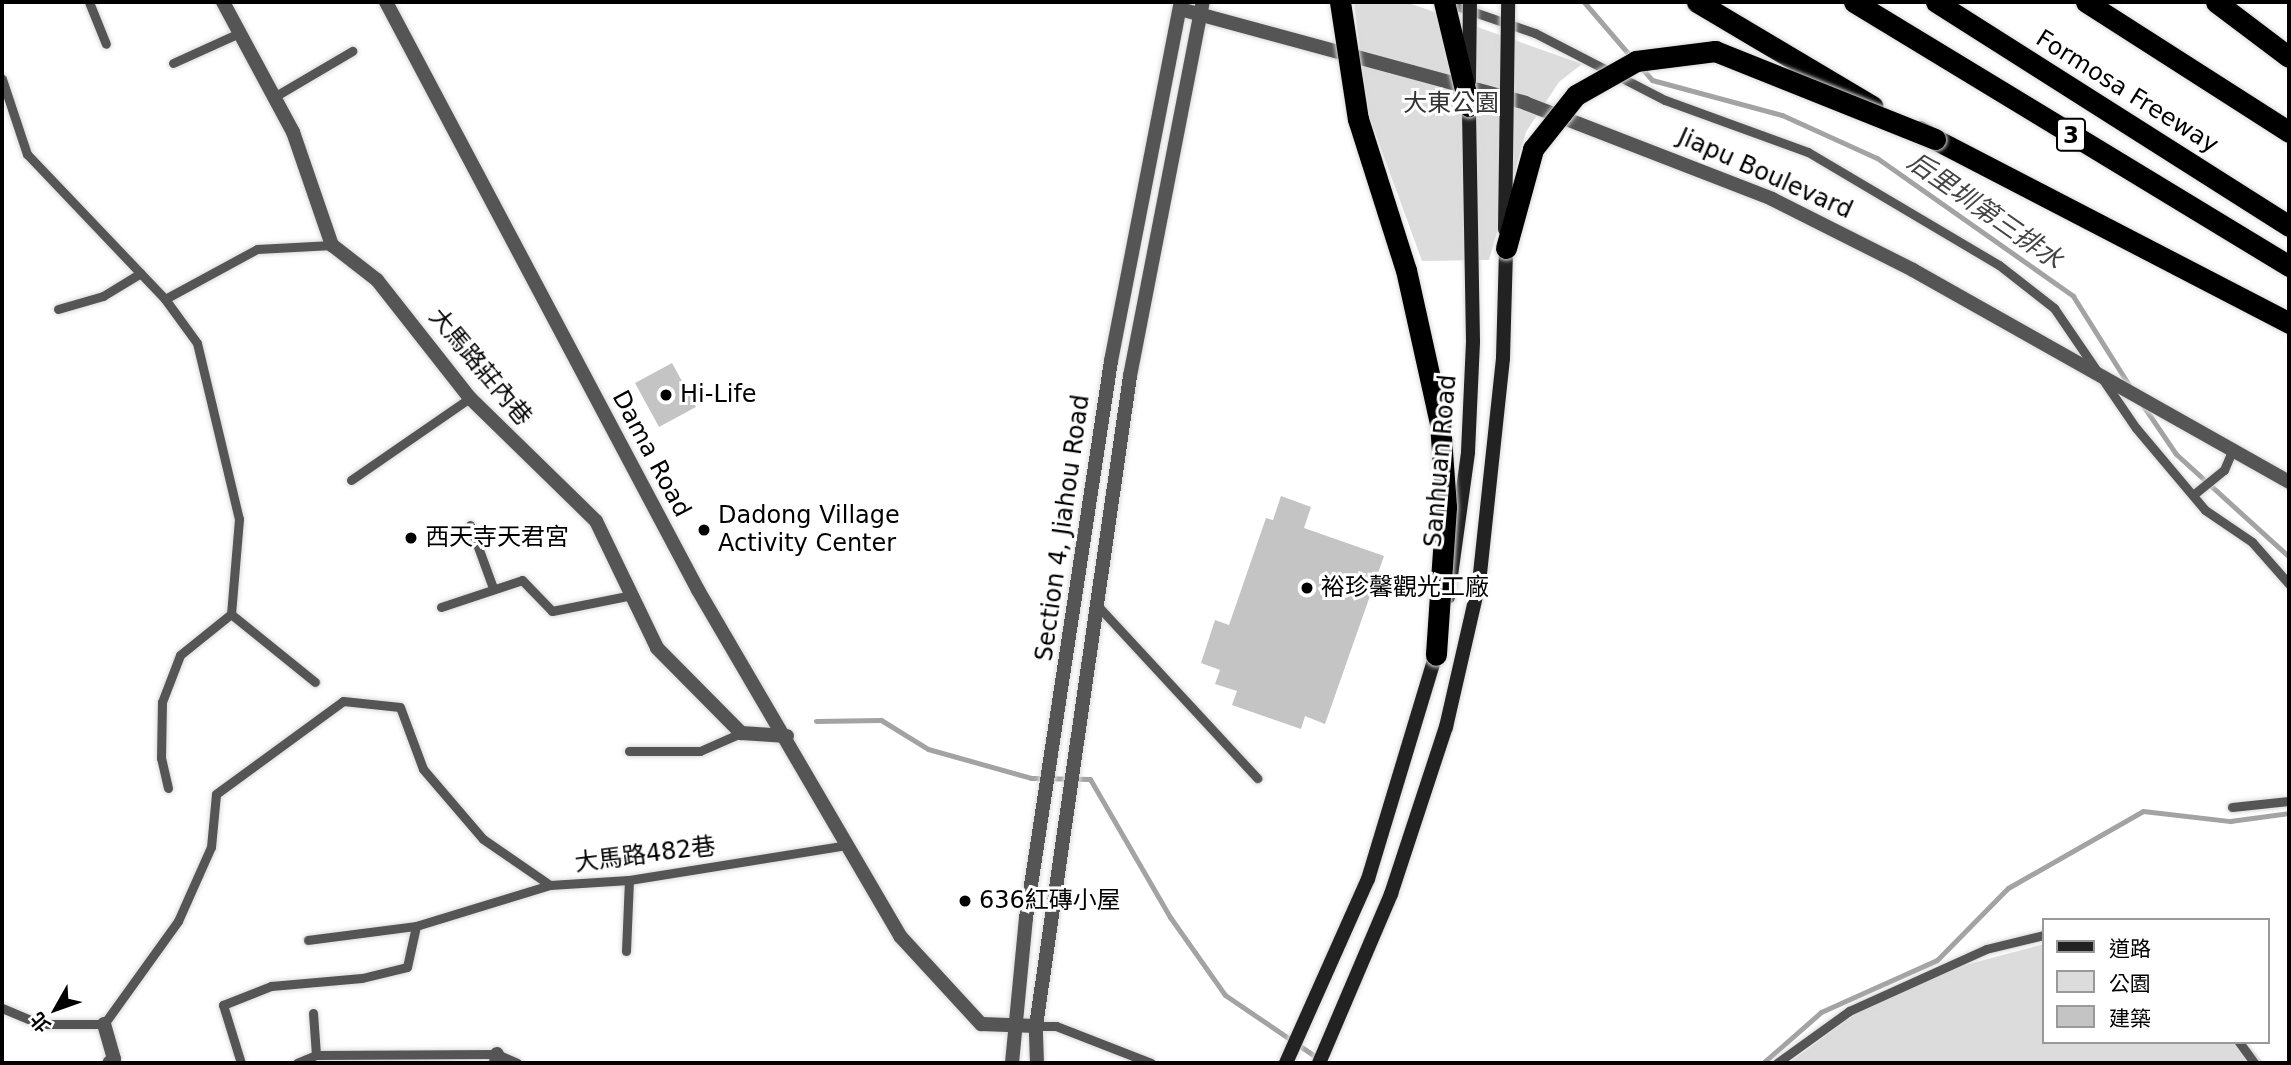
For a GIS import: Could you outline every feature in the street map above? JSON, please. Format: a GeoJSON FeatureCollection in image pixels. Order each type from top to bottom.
{"type":"FeatureCollection","features":[{"type":"Feature","properties":{"kind":"highway"},"geometry":{"type":"LineString","coordinates":[[1340,2],[1358,119],[1406,270],[1440,423],[1446,521],[1436,655]]}},
{"type":"Feature","properties":{"kind":"highway"},"geometry":{"type":"LineString","coordinates":[[1444,2],[1469,106]]}},
{"type":"Feature","properties":{"kind":"highway"},"geometry":{"type":"LineString","coordinates":[[1697,2],[1935,139],[2289,324]]}},
{"type":"Feature","properties":{"kind":"highway","name":"3"},"geometry":{"type":"LineString","coordinates":[[1854,2],[2289,266]]}},
{"type":"Feature","properties":{"kind":"highway","name":"Formosa Freeway"},"geometry":{"type":"LineString","coordinates":[[1936,2],[2289,226]]}},
{"type":"Feature","properties":{"kind":"highway"},"geometry":{"type":"LineString","coordinates":[[2086,2],[2289,132]]}},
{"type":"Feature","properties":{"kind":"highway"},"geometry":{"type":"LineString","coordinates":[[2216,2],[2289,57]]}},
{"type":"Feature","properties":{"kind":"highway"},"geometry":{"type":"LineString","coordinates":[[1506,248],[1534,149],[1576,95],[1636,61],[1715,51],[1935,139]]}},
{"type":"Feature","properties":{"kind":"main road","name":"Sanhuan Road"},"geometry":{"type":"LineString","coordinates":[[1286,1063],[1368,879],[1436,655],[1468,452],[1470,2]]}},
{"type":"Feature","properties":{"kind":"main road","name":"Sanhuan Road"},"geometry":{"type":"LineString","coordinates":[[1318,1063],[1391,894],[1461,662],[1479,583],[1493,465],[1506,248],[1508,2]]}},
{"type":"Feature","properties":{"kind":"street"},"geometry":{"type":"LineString","coordinates":[[223,2],[237,34],[293,132],[332,245]]}},
{"type":"Feature","properties":{"kind":"street","name":"Dama Road"},"geometry":{"type":"LineString","coordinates":[[386,2],[698,590],[788,736],[900,936],[981,1024],[1036,1026]]}},
{"type":"Feature","properties":{"kind":"street","name":"Jiapu Boulevard"},"geometry":{"type":"LineString","coordinates":[[1180,5],[1202,8],[1525,103],[1684,162],[1848,236],[2289,482]]}},
{"type":"Feature","properties":{"kind":"street","name":"Section 4, Jiahou Road"},"geometry":{"type":"LineString","coordinates":[[1012,1063],[1012,1025],[1111,361],[1180,5]]}},
{"type":"Feature","properties":{"kind":"street","name":"Section 4, Jiahou Road"},"geometry":{"type":"LineString","coordinates":[[1037,1063],[1036,1026],[1130,376],[1202,8]]}},
{"type":"Feature","properties":{"kind":"street","name":"大馬路莊內巷"},"geometry":{"type":"LineString","coordinates":[[332,245],[397,301],[470,398],[596,521],[657,648],[741,733]]}},
{"type":"Feature","properties":{"kind":"street"},"geometry":{"type":"LineString","coordinates":[[741,733],[788,736]]}},
{"type":"Feature","properties":{"kind":"street"},"geometry":{"type":"LineString","coordinates":[[104,1024],[112,1062]]}},
{"type":"Feature","properties":{"kind":"lane"},"geometry":{"type":"LineString","coordinates":[[89,2],[106,44]]}},
{"type":"Feature","properties":{"kind":"lane"},"geometry":{"type":"LineString","coordinates":[[1444,2],[1535,33],[1665,100],[1808,152],[1897,200],[2054,308],[2193,495],[2252,542],[2289,584]]}},
{"type":"Feature","properties":{"kind":"lane"},"geometry":{"type":"LineString","coordinates":[[173,63],[237,34]]}},
{"type":"Feature","properties":{"kind":"lane"},"geometry":{"type":"LineString","coordinates":[[274,97],[352,51]]}},
{"type":"Feature","properties":{"kind":"lane"},"geometry":{"type":"LineString","coordinates":[[2,79],[27,154],[165,299],[197,343],[239,519],[231,614],[180,655],[162,702],[161,758],[168,788]]}},
{"type":"Feature","properties":{"kind":"lane"},"geometry":{"type":"LineString","coordinates":[[165,299],[257,249],[332,245]]}},
{"type":"Feature","properties":{"kind":"lane"},"geometry":{"type":"LineString","coordinates":[[58,309],[103,296],[141,273]]}},
{"type":"Feature","properties":{"kind":"lane"},"geometry":{"type":"LineString","coordinates":[[351,480],[470,398]]}},
{"type":"Feature","properties":{"kind":"lane"},"geometry":{"type":"LineString","coordinates":[[2193,495],[2224,470],[2233,449]]}},
{"type":"Feature","properties":{"kind":"lane"},"geometry":{"type":"LineString","coordinates":[[470,525],[492,585]]}},
{"type":"Feature","properties":{"kind":"lane"},"geometry":{"type":"LineString","coordinates":[[442,607],[492,585],[522,580],[552,611],[632,595]]}},
{"type":"Feature","properties":{"kind":"lane"},"geometry":{"type":"LineString","coordinates":[[1097,605],[1257,778]]}},
{"type":"Feature","properties":{"kind":"lane"},"geometry":{"type":"LineString","coordinates":[[231,614],[315,682]]}},
{"type":"Feature","properties":{"kind":"lane","name":"大馬路482巷"},"geometry":{"type":"LineString","coordinates":[[104,1024],[178,920],[211,847],[216,794],[343,701],[400,707],[423,769],[483,839],[550,886],[629,880],[850,845]]}},
{"type":"Feature","properties":{"kind":"lane"},"geometry":{"type":"LineString","coordinates":[[629,751],[700,751],[741,733]]}},
{"type":"Feature","properties":{"kind":"lane"},"geometry":{"type":"LineString","coordinates":[[2232,807],[2289,801]]}},
{"type":"Feature","properties":{"kind":"lane"},"geometry":{"type":"LineString","coordinates":[[626,951],[629,880]]}},
{"type":"Feature","properties":{"kind":"lane"},"geometry":{"type":"LineString","coordinates":[[308,940],[416,926],[550,886]]}},
{"type":"Feature","properties":{"kind":"lane"},"geometry":{"type":"LineString","coordinates":[[242,1063],[223,1005],[271,986],[407,967],[416,926]]}},
{"type":"Feature","properties":{"kind":"lane"},"geometry":{"type":"LineString","coordinates":[[1777,1063],[1849,1011],[1986,949],[2042,935]]}},
{"type":"Feature","properties":{"kind":"lane"},"geometry":{"type":"LineString","coordinates":[[2,1008],[40,1024],[104,1024]]}},
{"type":"Feature","properties":{"kind":"lane"},"geometry":{"type":"LineString","coordinates":[[313,1013],[316,1055]]}},
{"type":"Feature","properties":{"kind":"lane"},"geometry":{"type":"LineString","coordinates":[[1036,1026],[1056,1026],[1151,1063]]}},
{"type":"Feature","properties":{"kind":"lane"},"geometry":{"type":"LineString","coordinates":[[2240,1044],[2253,1063]]}},
{"type":"Feature","properties":{"kind":"lane"},"geometry":{"type":"LineString","coordinates":[[297,1063],[316,1055],[497,1059],[517,1063]]}},
{"type":"Feature","properties":{"kind":"green space","name":"大東公園"},"geometry":{"type":"Polygon","coordinates":[[[1354,2],[1406,2],[1582,64],[1559,82],[1526,132],[1489,260],[1422,261],[1367,110],[1354,2]]]}},
{"type":"Feature","properties":{"kind":"green space"},"geometry":{"type":"Polygon","coordinates":[[[2042,945],[2042,1044],[2247,1044],[2264,1063],[1789,1063],[1867,1005],[1954,968],[2042,945]]]}},
{"type":"Feature","properties":{"kind":"building","name":"Hi-Life"},"geometry":{"type":"Polygon","coordinates":[[[672,363],[696,407],[659,427],[635,383],[672,363]]]}},
{"type":"Feature","properties":{"kind":"building","name":"裕珍馨觀光工廠"},"geometry":{"type":"Polygon","coordinates":[[[1281,496],[1311,507],[1304,528],[1384,556],[1325,724],[1305,716],[1301,729],[1232,705],[1237,691],[1215,684],[1220,670],[1201,663],[1215,620],[1229,625],[1266,518],[1273,520],[1281,496]]]}},
{"type":"Feature","properties":{"kind":"waterway","name":"后里圳第三排水"},"geometry":{"type":"LineString","coordinates":[[1584,2],[1632,58]]}},
{"type":"Feature","properties":{"kind":"waterway","name":"后里圳第三排水"},"geometry":{"type":"LineString","coordinates":[[1639,65],[1652,80],[1782,115],[1877,158],[2073,296],[2130,387]]}},
{"type":"Feature","properties":{"kind":"waterway","name":"后里圳第三排水"},"geometry":{"type":"LineString","coordinates":[[2142,404],[2176,454],[2289,557]]}},
{"type":"Feature","properties":{"kind":"waterway"},"geometry":{"type":"LineString","coordinates":[[816,721],[881,720],[928,749],[1031,778],[1090,779],[1170,917],[1225,995],[1319,1059]]}},
{"type":"Feature","properties":{"kind":"waterway"},"geometry":{"type":"LineString","coordinates":[[1763,1063],[1821,1012],[1937,960],[2008,888],[2143,811],[2230,821],[2289,813]]}},
{"type":"Feature","properties":{"kind":"place","name":"Hi-Life"},"geometry":{"type":"Point","coordinates":[666,395]}},
{"type":"Feature","properties":{"kind":"place","name":"Dadong Village Activity Center"},"geometry":{"type":"Point","coordinates":[704,530]}},
{"type":"Feature","properties":{"kind":"place","name":"西天寺天君宮"},"geometry":{"type":"Point","coordinates":[411,538]}},
{"type":"Feature","properties":{"kind":"place","name":"裕珍馨觀光工廠"},"geometry":{"type":"Point","coordinates":[1307,588]}},
{"type":"Feature","properties":{"kind":"place","name":"636紅磚小屋"},"geometry":{"type":"Point","coordinates":[965,901]}}]}
